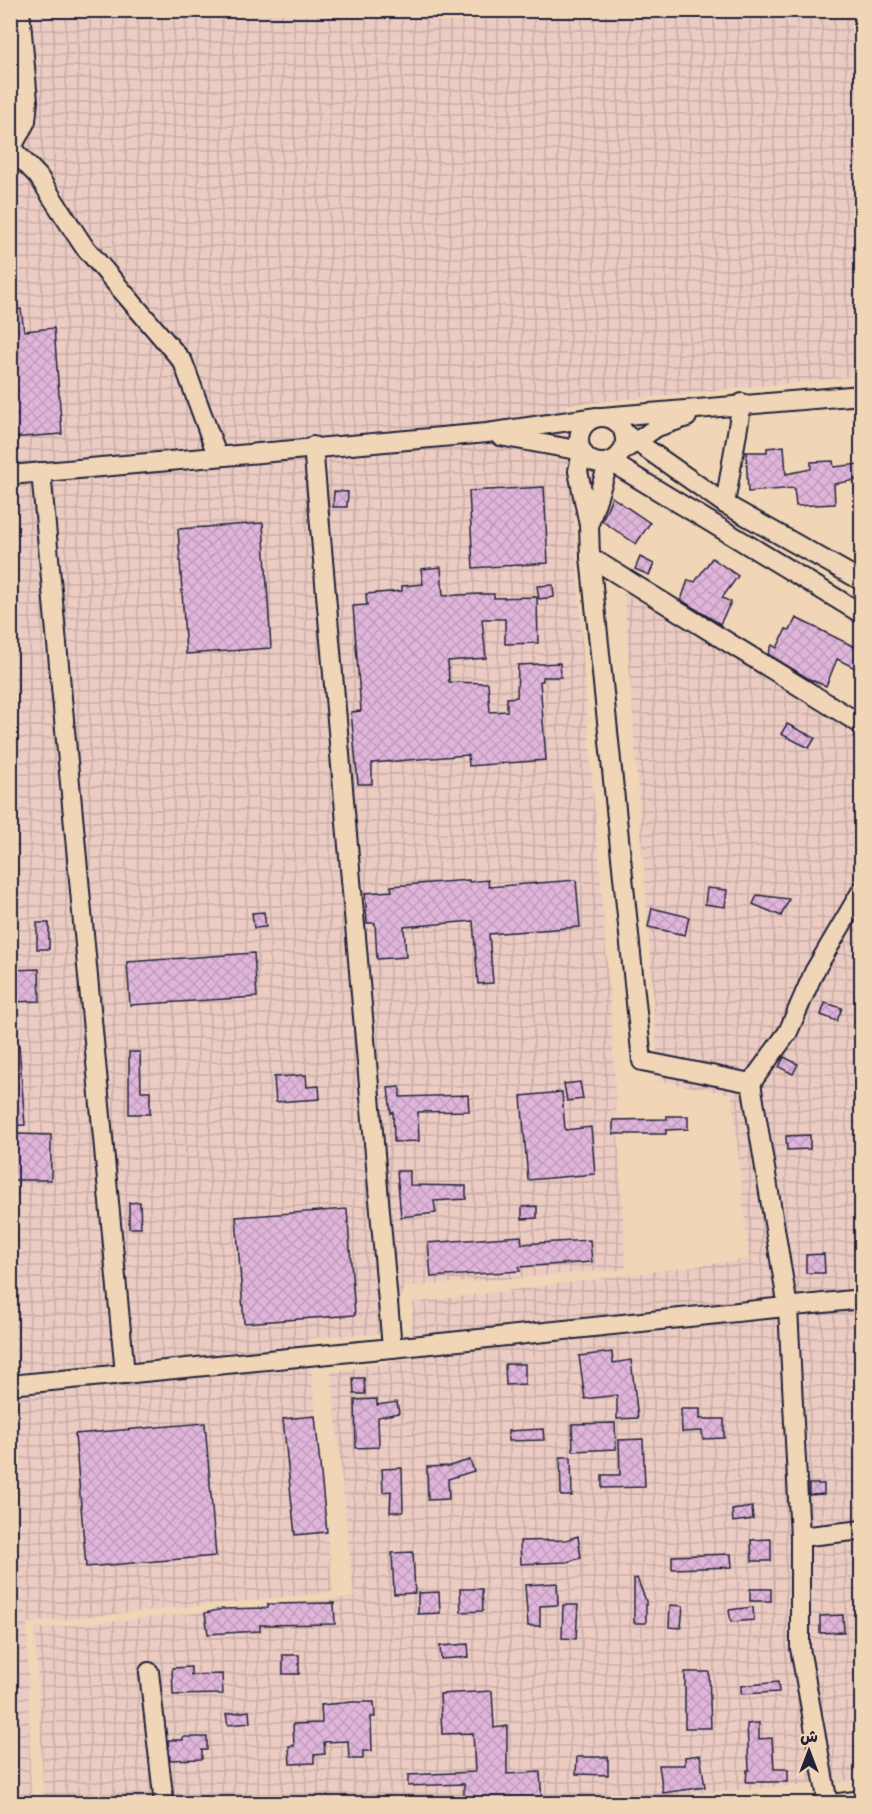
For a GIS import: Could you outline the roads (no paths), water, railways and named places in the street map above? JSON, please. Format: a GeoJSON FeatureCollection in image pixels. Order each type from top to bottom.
{"type":"FeatureCollection","features":[{"type":"Feature","properties":{"kind":"street"},"geometry":{"type":"LineString","coordinates":[[20,10],[28,101],[26,121],[11,147],[38,176],[83,244],[183,362],[217,455]]}},
{"type":"Feature","properties":{"kind":"street"},"geometry":{"type":"LineString","coordinates":[[10,475],[313,446],[487,433],[599,417],[735,404],[861,395]]}},
{"type":"Feature","properties":{"kind":"street"},"geometry":{"type":"LineString","coordinates":[[487,433],[582,451],[594,462],[620,450],[664,424],[735,404]]}},
{"type":"Feature","properties":{"kind":"street"},"geometry":{"type":"LineString","coordinates":[[725,504],[735,404]]}},
{"type":"Feature","properties":{"kind":"street"},"geometry":{"type":"LineString","coordinates":[[751,1083],[642,1061],[590,557],[589,525],[578,471],[582,451],[579,437],[584,424],[599,417],[615,421],[620,450],[633,475],[861,614]]}},
{"type":"Feature","properties":{"kind":"street"},"geometry":{"type":"LineString","coordinates":[[313,446],[393,1348]]}},
{"type":"Feature","properties":{"kind":"street"},"geometry":{"type":"LineString","coordinates":[[620,450],[652,454],[725,504],[861,581]]}},
{"type":"Feature","properties":{"kind":"street"},"geometry":{"type":"LineString","coordinates":[[589,525],[597,493],[620,450]]}},
{"type":"Feature","properties":{"kind":"street"},"geometry":{"type":"LineString","coordinates":[[633,475],[634,461],[642,454],[652,454]]}},
{"type":"Feature","properties":{"kind":"street"},"geometry":{"type":"LineString","coordinates":[[40,472],[125,1374]]}},
{"type":"Feature","properties":{"kind":"street"},"geometry":{"type":"LineString","coordinates":[[590,557],[861,725]]}},
{"type":"Feature","properties":{"kind":"street"},"geometry":{"type":"LineString","coordinates":[[861,890],[814,972],[788,1032],[751,1083],[788,1308],[800,1537],[800,1648],[830,1803],[861,1800]]}},
{"type":"Feature","properties":{"kind":"street"},"geometry":{"type":"LineString","coordinates":[[10,1385],[861,1299]]}},
{"type":"Feature","properties":{"kind":"street"},"geometry":{"type":"LineString","coordinates":[[800,1537],[861,1530]]}},
{"type":"Feature","properties":{"kind":"street"},"geometry":{"type":"LineString","coordinates":[[149,1672],[164,1803]]}}]}
